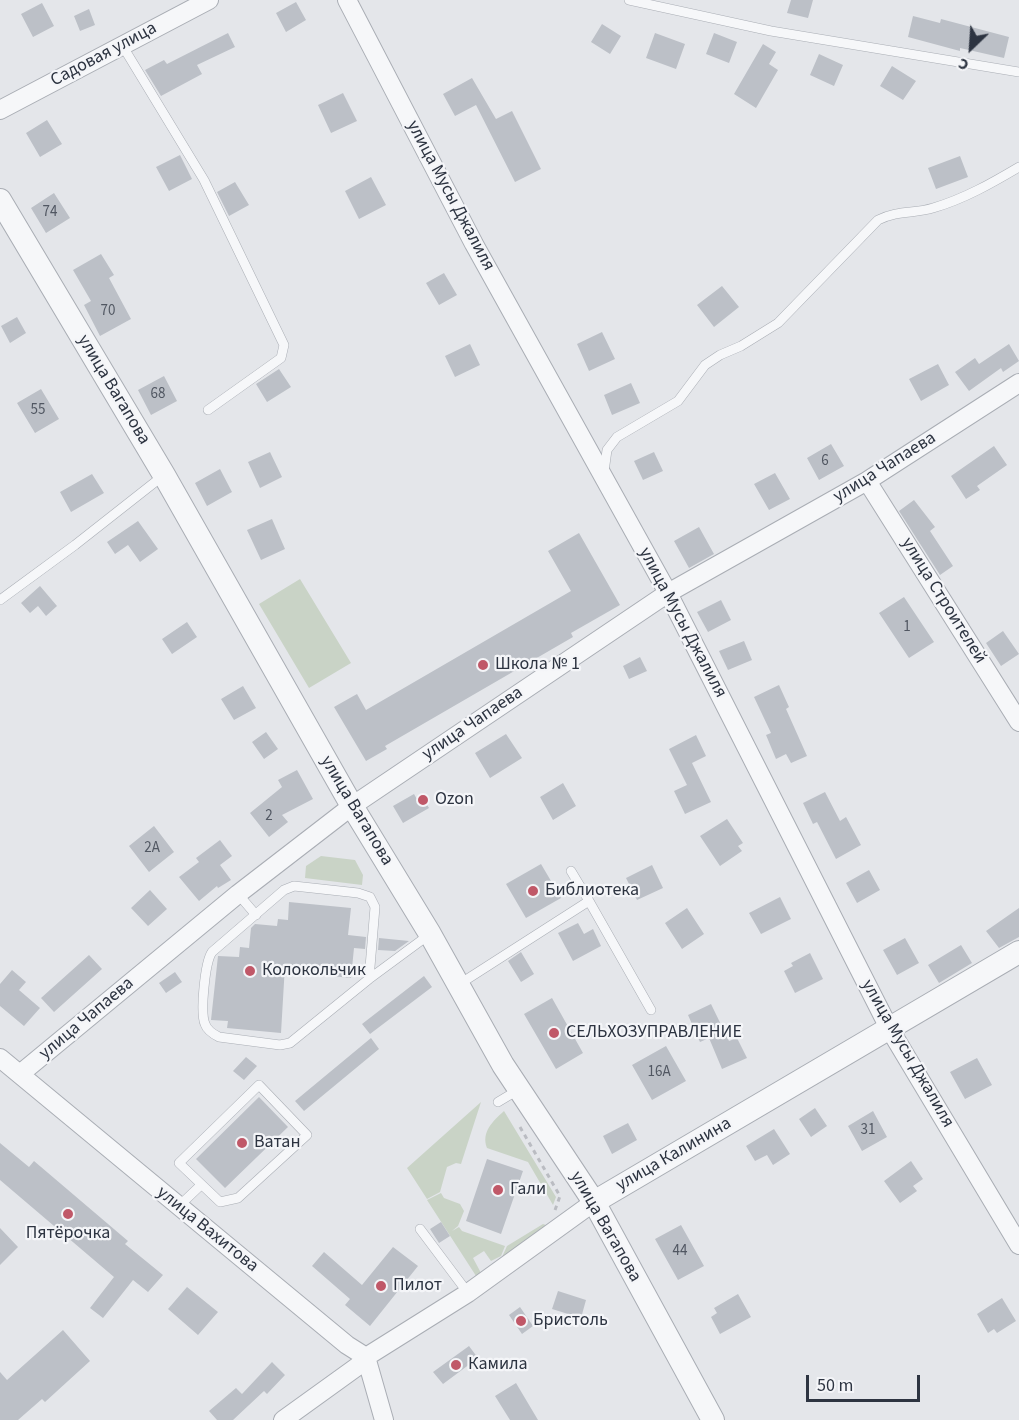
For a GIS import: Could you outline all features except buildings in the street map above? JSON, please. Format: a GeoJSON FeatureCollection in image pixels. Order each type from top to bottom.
{"type":"FeatureCollection","features":[{"type":"Feature","properties":{"kind":"street","name":"Садовая улица"},"geometry":{"type":"LineString","coordinates":[[0,110],[209,0]]}},
{"type":"Feature","properties":{"kind":"street","name":"улица Мусы Джалиля"},"geometry":{"type":"LineString","coordinates":[[347,0],[474,244],[668,593],[889,1028],[1019,1245]]}},
{"type":"Feature","properties":{"kind":"street","name":"улица Вагапова"},"geometry":{"type":"LineString","coordinates":[[0,200],[164,475],[352,806],[430,934],[499,1067],[508,1096],[594,1202],[713,1420]]}},
{"type":"Feature","properties":{"kind":"street","name":"улица Чапаева"},"geometry":{"type":"LineString","coordinates":[[20,1074],[238,894],[352,806],[668,593],[867,481],[1019,383]]}},
{"type":"Feature","properties":{"kind":"street","name":"улица Строителей"},"geometry":{"type":"LineString","coordinates":[[867,481],[1012,694],[1019,722]]}},
{"type":"Feature","properties":{"kind":"street","name":"улица Калинина"},"geometry":{"type":"LineString","coordinates":[[284,1420],[358,1366],[366,1357],[468,1293],[594,1202],[1019,952]]}},
{"type":"Feature","properties":{"kind":"street","name":"улица Вахитова"},"geometry":{"type":"LineString","coordinates":[[0,1058],[347,1346],[366,1357]]}},
{"type":"Feature","properties":{"kind":"street"},"geometry":{"type":"LineString","coordinates":[[366,1357],[384,1420]]}},
{"type":"Feature","properties":{"kind":"lane"},"geometry":{"type":"LineString","coordinates":[[629,0],[771,31],[1019,72]]}},
{"type":"Feature","properties":{"kind":"lane"},"geometry":{"type":"LineString","coordinates":[[122,45],[204,180],[284,345],[281,358],[208,410]]}},
{"type":"Feature","properties":{"kind":"lane"},"geometry":{"type":"LineString","coordinates":[[603,477],[607,450],[617,437],[678,401],[705,365],[778,323],[878,220],[893,213],[931,209],[963,197],[1019,167]]}},
{"type":"Feature","properties":{"kind":"lane"},"geometry":{"type":"LineString","coordinates":[[0,600],[164,475]]}},
{"type":"Feature","properties":{"kind":"lane"},"geometry":{"type":"LineString","coordinates":[[571,871],[651,1010]]}},
{"type":"Feature","properties":{"kind":"lane"},"geometry":{"type":"LineString","coordinates":[[369,979],[375,908],[370,897],[357,893],[294,886],[284,890],[209,956],[202,1014],[204,1023],[213,1034],[219,1037],[280,1045],[290,1043],[369,979],[430,934]]}},
{"type":"Feature","properties":{"kind":"lane"},"geometry":{"type":"LineString","coordinates":[[238,894],[256,915]]}},
{"type":"Feature","properties":{"kind":"lane"},"geometry":{"type":"LineString","coordinates":[[458,985],[589,901]]}},
{"type":"Feature","properties":{"kind":"lane"},"geometry":{"type":"LineString","coordinates":[[259,1085],[307,1135],[238,1198],[220,1202],[201,1185],[179,1163],[259,1085]]}},
{"type":"Feature","properties":{"kind":"lane"},"geometry":{"type":"LineString","coordinates":[[179,1206],[201,1185]]}},
{"type":"Feature","properties":{"kind":"lane"},"geometry":{"type":"LineString","coordinates":[[420,1229],[468,1293]]}},
{"type":"Feature","properties":{"kind":"shaded area"},"geometry":{"type":"Polygon","coordinates":[[[300,579],[351,663],[309,688],[259,604],[300,579]]]}},
{"type":"Feature","properties":{"kind":"shaded area"},"geometry":{"type":"Polygon","coordinates":[[[321,856],[355,860],[363,875],[362,885],[305,878],[306,866],[321,856]]]}},
{"type":"Feature","properties":{"kind":"shaded area"},"geometry":{"type":"Polygon","coordinates":[[[481,1102],[461,1164],[456,1163],[447,1167],[440,1192],[427,1199],[407,1168],[481,1102]]]}},
{"type":"Feature","properties":{"kind":"shaded area"},"geometry":{"type":"Polygon","coordinates":[[[504,1111],[556,1197],[553,1205],[528,1162],[487,1148],[487,1132],[504,1111]]]}},
{"type":"Feature","properties":{"kind":"shaded area"},"geometry":{"type":"Polygon","coordinates":[[[441,1193],[444,1198],[460,1204],[464,1211],[458,1226],[452,1231],[459,1227],[462,1231],[505,1246],[501,1256],[491,1261],[484,1251],[473,1258],[481,1273],[502,1257],[507,1246],[543,1224],[546,1225],[541,1239],[478,1279],[427,1200],[441,1193]]]}},
{"type":"Feature","properties":{"kind":"place","name":"Школа № 1"},"geometry":{"type":"Point","coordinates":[483,665]}},
{"type":"Feature","properties":{"kind":"place","name":"Ozon"},"geometry":{"type":"Point","coordinates":[423,800]}},
{"type":"Feature","properties":{"kind":"place","name":"Библиотека"},"geometry":{"type":"Point","coordinates":[533,891]}},
{"type":"Feature","properties":{"kind":"place","name":"Колокольчик"},"geometry":{"type":"Point","coordinates":[250,971]}},
{"type":"Feature","properties":{"kind":"place","name":"СЕЛЬХОЗУПРАВЛЕНИЕ"},"geometry":{"type":"Point","coordinates":[554,1033]}},
{"type":"Feature","properties":{"kind":"place","name":"Ватан"},"geometry":{"type":"Point","coordinates":[242,1143]}},
{"type":"Feature","properties":{"kind":"place","name":"Гали"},"geometry":{"type":"Point","coordinates":[498,1190]}},
{"type":"Feature","properties":{"kind":"place","name":"Пятёрочка"},"geometry":{"type":"Point","coordinates":[68,1214]}},
{"type":"Feature","properties":{"kind":"place","name":"Пилот"},"geometry":{"type":"Point","coordinates":[381,1286]}},
{"type":"Feature","properties":{"kind":"place","name":"Бристоль"},"geometry":{"type":"Point","coordinates":[521,1321]}},
{"type":"Feature","properties":{"kind":"place","name":"Камила"},"geometry":{"type":"Point","coordinates":[456,1365]}}]}
